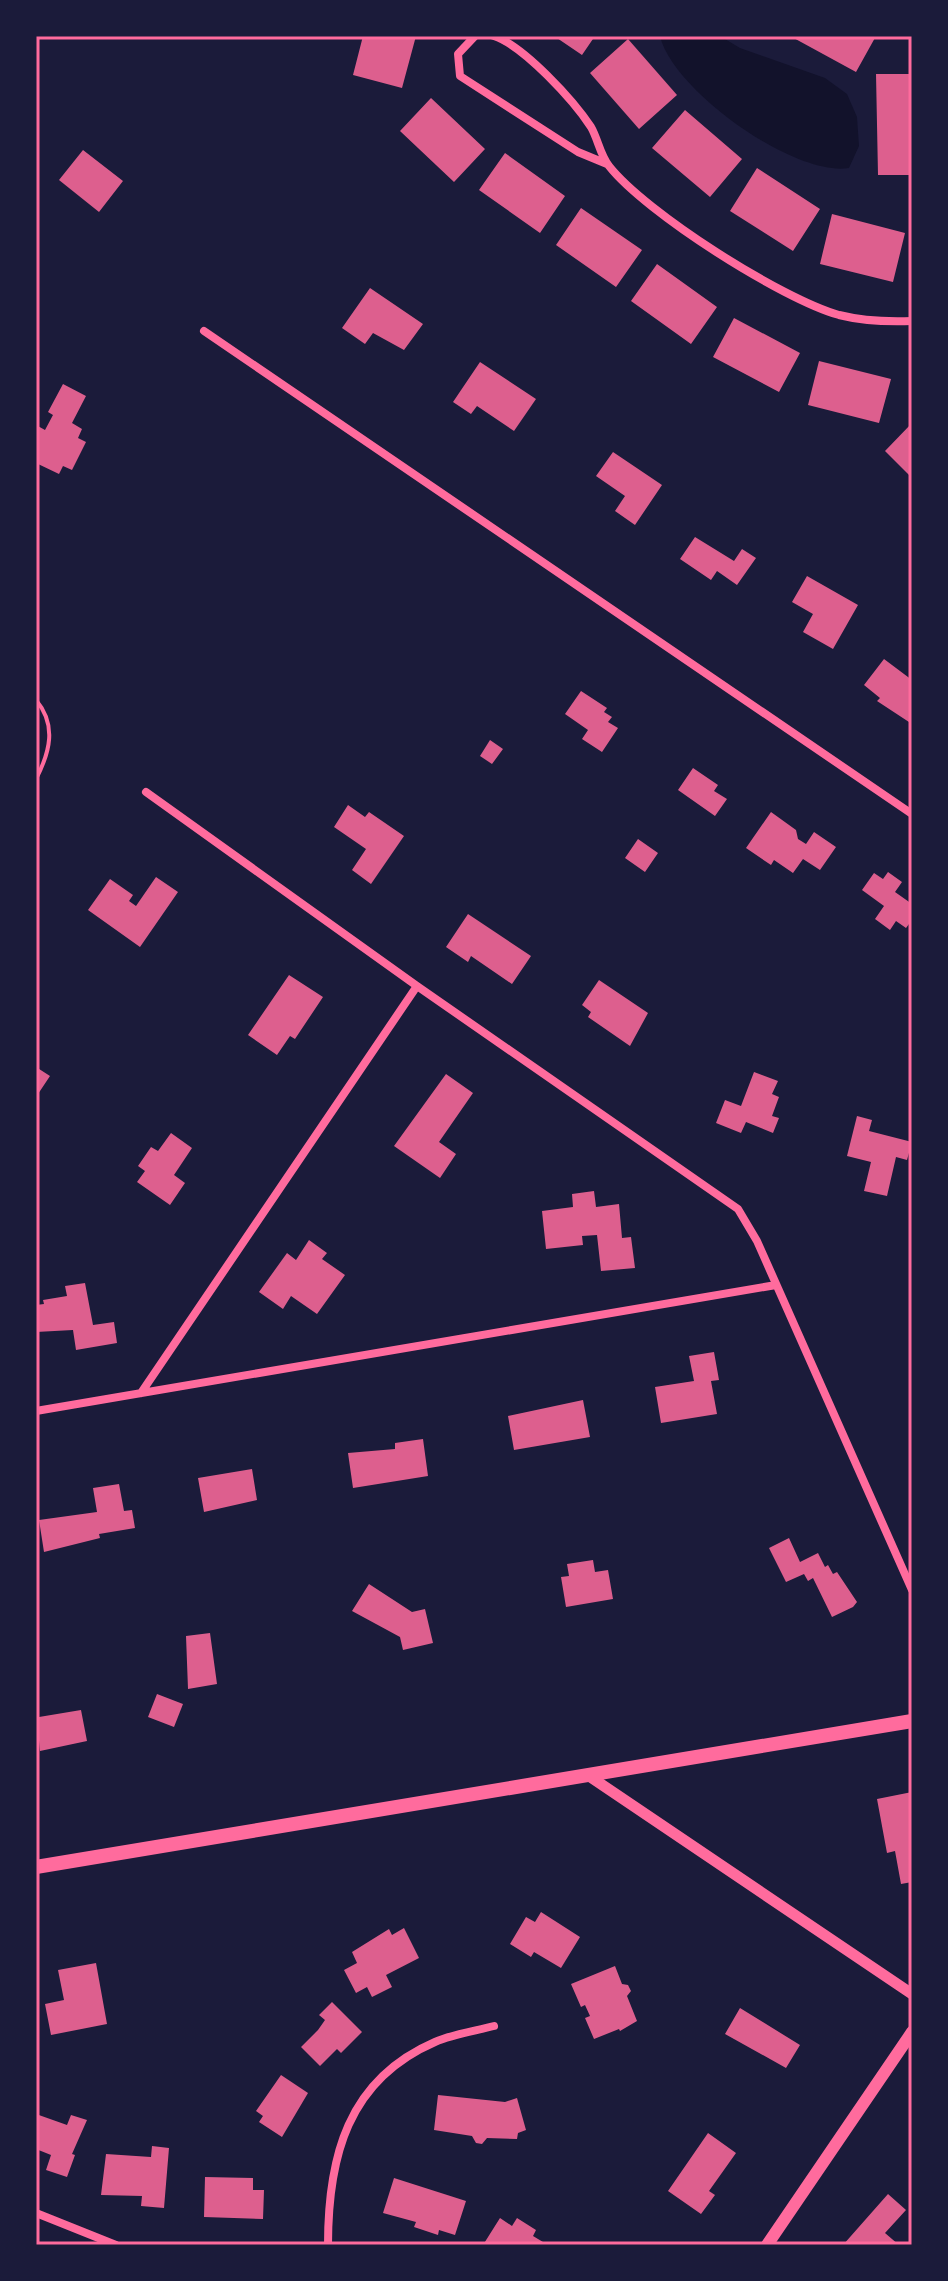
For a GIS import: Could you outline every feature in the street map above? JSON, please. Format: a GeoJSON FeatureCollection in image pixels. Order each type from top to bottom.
{"type":"FeatureCollection","features":[{"type":"Feature","properties":{"kind":"highway"},"geometry":{"type":"LineString","coordinates":[[36,1867],[912,1721]]}},
{"type":"Feature","properties":{"kind":"main road"},"geometry":{"type":"LineString","coordinates":[[767,2245],[912,2032]]}},
{"type":"Feature","properties":{"kind":"street"},"geometry":{"type":"LineString","coordinates":[[475,36],[458,54],[460,76],[578,152],[607,164],[663,215],[781,291],[840,315],[885,322],[912,321]]}},
{"type":"Feature","properties":{"kind":"street"},"geometry":{"type":"LineString","coordinates":[[494,36],[514,44],[546,76],[591,127],[607,164]]}},
{"type":"Feature","properties":{"kind":"street"},"geometry":{"type":"LineString","coordinates":[[204,331],[912,814]]}},
{"type":"Feature","properties":{"kind":"street"},"geometry":{"type":"LineString","coordinates":[[146,792],[417,986],[728,1199],[749,1224],[912,1590]]}},
{"type":"Feature","properties":{"kind":"street"},"geometry":{"type":"LineString","coordinates":[[141,1393],[417,986]]}},
{"type":"Feature","properties":{"kind":"street"},"geometry":{"type":"LineString","coordinates":[[36,1411],[776,1285]]}},
{"type":"Feature","properties":{"kind":"street"},"geometry":{"type":"LineString","coordinates":[[589,1776],[912,1994]]}},
{"type":"Feature","properties":{"kind":"street"},"geometry":{"type":"LineString","coordinates":[[328,2245],[334,2163],[351,2117],[367,2094],[410,2054],[437,2041],[494,2026]]}},
{"type":"Feature","properties":{"kind":"street"},"geometry":{"type":"LineString","coordinates":[[36,2213],[116,2245]]}},
{"type":"Feature","properties":{"kind":"path"},"geometry":{"type":"LineString","coordinates":[[36,700],[45,712],[50,734],[36,779]]}},
{"type":"Feature","properties":{"kind":"shaded area"},"geometry":{"type":"Polygon","coordinates":[[[660,36],[720,36],[740,48],[825,78],[847,94],[857,117],[859,146],[849,168],[825,167],[798,159],[738,125],[687,80],[669,57],[660,36]]]}},
{"type":"Feature","properties":{"kind":"building"},"geometry":{"type":"Polygon","coordinates":[[[363,36],[416,36],[402,88],[353,75],[363,36]]]}},
{"type":"Feature","properties":{"kind":"building"},"geometry":{"type":"Polygon","coordinates":[[[554,36],[595,36],[582,55],[554,36]]]}},
{"type":"Feature","properties":{"kind":"building"},"geometry":{"type":"Polygon","coordinates":[[[790,36],[876,36],[856,72],[790,36]]]}},
{"type":"Feature","properties":{"kind":"building"},"geometry":{"type":"Polygon","coordinates":[[[628,39],[677,95],[639,129],[590,73],[628,39]]]}},
{"type":"Feature","properties":{"kind":"building"},"geometry":{"type":"Polygon","coordinates":[[[876,74],[912,74],[912,175],[878,175],[876,74]]]}},
{"type":"Feature","properties":{"kind":"building"},"geometry":{"type":"Polygon","coordinates":[[[431,98],[485,149],[454,182],[400,131],[431,98]]]}},
{"type":"Feature","properties":{"kind":"building"},"geometry":{"type":"Polygon","coordinates":[[[685,110],[742,159],[710,197],[652,148],[685,110]]]}},
{"type":"Feature","properties":{"kind":"building"},"geometry":{"type":"Polygon","coordinates":[[[83,150],[123,181],[99,212],[59,180],[83,150]]]}},
{"type":"Feature","properties":{"kind":"building"},"geometry":{"type":"Polygon","coordinates":[[[505,153],[565,196],[540,233],[479,190],[505,153]]]}},
{"type":"Feature","properties":{"kind":"building"},"geometry":{"type":"Polygon","coordinates":[[[757,168],[820,209],[793,251],[730,211],[757,168]]]}},
{"type":"Feature","properties":{"kind":"building"},"geometry":{"type":"Polygon","coordinates":[[[581,208],[642,250],[616,287],[556,245],[581,208]]]}},
{"type":"Feature","properties":{"kind":"building"},"geometry":{"type":"Polygon","coordinates":[[[832,214],[905,233],[893,282],[820,264],[832,214]]]}},
{"type":"Feature","properties":{"kind":"building"},"geometry":{"type":"Polygon","coordinates":[[[657,264],[717,307],[691,344],[631,301],[657,264]]]}},
{"type":"Feature","properties":{"kind":"building"},"geometry":{"type":"Polygon","coordinates":[[[370,288],[423,324],[404,350],[373,333],[365,344],[342,328],[370,288]]]}},
{"type":"Feature","properties":{"kind":"building"},"geometry":{"type":"Polygon","coordinates":[[[734,318],[800,353],[779,392],[713,357],[734,318]]]}},
{"type":"Feature","properties":{"kind":"building"},"geometry":{"type":"Polygon","coordinates":[[[819,361],[891,379],[879,423],[808,405],[819,361]]]}},
{"type":"Feature","properties":{"kind":"building"},"geometry":{"type":"Polygon","coordinates":[[[480,362],[536,399],[514,431],[477,406],[471,414],[453,402],[480,362]]]}},
{"type":"Feature","properties":{"kind":"building"},"geometry":{"type":"Polygon","coordinates":[[[63,384],[86,396],[72,423],[82,429],[78,438],[86,442],[72,470],[63,466],[59,474],[36,463],[36,425],[45,430],[53,415],[48,412],[63,384]]]}},
{"type":"Feature","properties":{"kind":"building"},"geometry":{"type":"Polygon","coordinates":[[[912,423],[912,478],[885,451],[912,423]]]}},
{"type":"Feature","properties":{"kind":"building"},"geometry":{"type":"Polygon","coordinates":[[[613,452],[662,485],[635,525],[615,511],[625,496],[596,476],[613,452]]]}},
{"type":"Feature","properties":{"kind":"building"},"geometry":{"type":"Polygon","coordinates":[[[695,537],[734,561],[742,549],[756,558],[737,585],[717,571],[711,580],[680,559],[695,537]]]}},
{"type":"Feature","properties":{"kind":"building"},"geometry":{"type":"Polygon","coordinates":[[[807,576],[858,605],[833,649],[803,632],[813,614],[792,602],[807,576]]]}},
{"type":"Feature","properties":{"kind":"building"},"geometry":{"type":"Polygon","coordinates":[[[884,659],[912,680],[912,724],[877,701],[880,698],[864,685],[884,659]]]}},
{"type":"Feature","properties":{"kind":"building"},"geometry":{"type":"Polygon","coordinates":[[[581,691],[607,708],[604,712],[612,717],[608,722],[618,728],[602,752],[582,739],[588,730],[565,714],[581,691]]]}},
{"type":"Feature","properties":{"kind":"building"},"geometry":{"type":"Polygon","coordinates":[[[490,740],[503,749],[492,764],[480,756],[490,740]]]}},
{"type":"Feature","properties":{"kind":"building"},"geometry":{"type":"Polygon","coordinates":[[[693,768],[718,785],[714,791],[727,799],[715,816],[678,790],[693,768]]]}},
{"type":"Feature","properties":{"kind":"building"},"geometry":{"type":"Polygon","coordinates":[[[348,805],[365,817],[369,812],[404,836],[371,884],[352,870],[366,849],[334,827],[348,805]]]}},
{"type":"Feature","properties":{"kind":"building"},"geometry":{"type":"Polygon","coordinates":[[[771,812],[796,830],[798,839],[806,844],[814,832],[836,847],[820,870],[803,859],[793,873],[774,860],[771,865],[746,848],[771,812]]]}},
{"type":"Feature","properties":{"kind":"building"},"geometry":{"type":"Polygon","coordinates":[[[638,839],[658,853],[645,872],[625,858],[638,839]]]}},
{"type":"Feature","properties":{"kind":"building"},"geometry":{"type":"Polygon","coordinates":[[[888,872],[902,882],[895,892],[912,904],[912,920],[906,928],[896,921],[890,930],[875,919],[884,906],[862,890],[874,873],[883,879],[888,872]]]}},
{"type":"Feature","properties":{"kind":"building"},"geometry":{"type":"Polygon","coordinates":[[[156,877],[178,892],[140,947],[88,910],[110,879],[133,895],[129,901],[136,906],[156,877]]]}},
{"type":"Feature","properties":{"kind":"building"},"geometry":{"type":"Polygon","coordinates":[[[468,914],[531,956],[512,984],[471,956],[468,962],[446,947],[468,914]]]}},
{"type":"Feature","properties":{"kind":"building"},"geometry":{"type":"Polygon","coordinates":[[[289,975],[323,997],[295,1039],[290,1036],[277,1055],[248,1035],[289,975]]]}},
{"type":"Feature","properties":{"kind":"building"},"geometry":{"type":"Polygon","coordinates":[[[599,980],[648,1013],[630,1046],[588,1017],[591,1012],[582,1005],[599,980]]]}},
{"type":"Feature","properties":{"kind":"building"},"geometry":{"type":"Polygon","coordinates":[[[36,1067],[50,1076],[36,1097],[36,1067]]]}},
{"type":"Feature","properties":{"kind":"building"},"geometry":{"type":"Polygon","coordinates":[[[754,1072],[778,1081],[772,1094],[779,1097],[772,1116],[779,1118],[773,1133],[746,1122],[741,1133],[716,1123],[725,1100],[741,1106],[754,1072]]]}},
{"type":"Feature","properties":{"kind":"building"},"geometry":{"type":"Polygon","coordinates":[[[446,1074],[473,1093],[439,1142],[456,1154],[440,1178],[394,1146],[446,1074]]]}},
{"type":"Feature","properties":{"kind":"building"},"geometry":{"type":"Polygon","coordinates":[[[857,1116],[872,1120],[869,1131],[912,1142],[907,1160],[896,1157],[887,1196],[864,1191],[871,1162],[847,1156],[857,1116]]]}},
{"type":"Feature","properties":{"kind":"building"},"geometry":{"type":"Polygon","coordinates":[[[171,1133],[192,1148],[174,1175],[185,1183],[170,1205],[137,1182],[145,1171],[138,1166],[151,1147],[158,1151],[171,1133]]]}},
{"type":"Feature","properties":{"kind":"building"},"geometry":{"type":"Polygon","coordinates":[[[594,1191],[596,1207],[619,1204],[622,1238],[631,1237],[635,1268],[601,1271],[597,1235],[582,1236],[583,1245],[546,1249],[542,1211],[573,1207],[572,1194],[594,1191]]]}},
{"type":"Feature","properties":{"kind":"building"},"geometry":{"type":"Polygon","coordinates":[[[309,1240],[327,1253],[322,1259],[345,1275],[317,1314],[291,1296],[283,1309],[259,1292],[287,1253],[296,1260],[309,1240]]]}},
{"type":"Feature","properties":{"kind":"building"},"geometry":{"type":"Polygon","coordinates":[[[85,1283],[93,1325],[114,1322],[117,1343],[76,1350],[73,1330],[36,1332],[36,1305],[44,1304],[43,1300],[67,1296],[65,1286],[85,1283]]]}},
{"type":"Feature","properties":{"kind":"building"},"geometry":{"type":"Polygon","coordinates":[[[714,1352],[719,1380],[711,1381],[717,1414],[661,1423],[655,1387],[694,1381],[689,1356],[714,1352]]]}},
{"type":"Feature","properties":{"kind":"building"},"geometry":{"type":"Polygon","coordinates":[[[583,1400],[590,1437],[514,1450],[508,1416],[583,1400]]]}},
{"type":"Feature","properties":{"kind":"building"},"geometry":{"type":"Polygon","coordinates":[[[423,1439],[428,1476],[353,1488],[348,1453],[395,1449],[395,1443],[423,1439]]]}},
{"type":"Feature","properties":{"kind":"building"},"geometry":{"type":"Polygon","coordinates":[[[252,1469],[257,1500],[204,1512],[198,1478],[252,1469]]]}},
{"type":"Feature","properties":{"kind":"building"},"geometry":{"type":"Polygon","coordinates":[[[119,1484],[124,1511],[132,1510],[135,1528],[99,1534],[100,1538],[44,1552],[39,1520],[97,1512],[93,1488],[119,1484]]]}},
{"type":"Feature","properties":{"kind":"building"},"geometry":{"type":"Polygon","coordinates":[[[789,1538],[800,1562],[818,1553],[825,1567],[828,1565],[833,1574],[837,1572],[857,1602],[853,1607],[832,1617],[813,1578],[808,1581],[804,1574],[786,1582],[769,1548],[789,1538]]]}},
{"type":"Feature","properties":{"kind":"building"},"geometry":{"type":"Polygon","coordinates":[[[593,1560],[595,1572],[608,1570],[613,1599],[566,1607],[561,1577],[569,1576],[567,1564],[593,1560]]]}},
{"type":"Feature","properties":{"kind":"building"},"geometry":{"type":"Polygon","coordinates":[[[369,1584],[412,1612],[425,1609],[433,1643],[403,1650],[400,1637],[352,1611],[369,1584]]]}},
{"type":"Feature","properties":{"kind":"building"},"geometry":{"type":"Polygon","coordinates":[[[210,1633],[217,1684],[188,1689],[186,1636],[210,1633]]]}},
{"type":"Feature","properties":{"kind":"building"},"geometry":{"type":"Polygon","coordinates":[[[157,1694],[183,1704],[174,1727],[148,1717],[157,1694]]]}},
{"type":"Feature","properties":{"kind":"building"},"geometry":{"type":"Polygon","coordinates":[[[36,1709],[39,1717],[81,1710],[87,1741],[40,1751],[36,1709]]]}},
{"type":"Feature","properties":{"kind":"building"},"geometry":{"type":"Polygon","coordinates":[[[912,1792],[912,1882],[901,1884],[895,1851],[887,1853],[877,1799],[912,1792]]]}},
{"type":"Feature","properties":{"kind":"building"},"geometry":{"type":"Polygon","coordinates":[[[541,1912],[580,1937],[561,1968],[534,1952],[531,1957],[510,1944],[526,1917],[535,1922],[541,1912]]]}},
{"type":"Feature","properties":{"kind":"building"},"geometry":{"type":"Polygon","coordinates":[[[404,1928],[419,1958],[386,1975],[392,1987],[372,1997],[367,1987],[356,1993],[344,1970],[357,1963],[352,1952],[389,1929],[392,1935],[404,1928]]]}},
{"type":"Feature","properties":{"kind":"building"},"geometry":{"type":"Polygon","coordinates":[[[96,1963],[107,2024],[51,2035],[45,2004],[64,2000],[58,1970],[96,1963]]]}},
{"type":"Feature","properties":{"kind":"building"},"geometry":{"type":"Polygon","coordinates":[[[615,1966],[622,1984],[628,1985],[631,1991],[627,1996],[637,2021],[620,2031],[594,2039],[585,2018],[590,2016],[585,2005],[581,2007],[571,1984],[615,1966]]]}},
{"type":"Feature","properties":{"kind":"building"},"geometry":{"type":"Polygon","coordinates":[[[332,2002],[362,2032],[341,2053],[337,2049],[320,2066],[301,2047],[325,2020],[319,2015],[332,2002]]]}},
{"type":"Feature","properties":{"kind":"building"},"geometry":{"type":"Polygon","coordinates":[[[740,2008],[800,2045],[786,2068],[725,2034],[740,2008]]]}},
{"type":"Feature","properties":{"kind":"building"},"geometry":{"type":"Polygon","coordinates":[[[281,2075],[308,2093],[282,2137],[259,2122],[263,2116],[256,2111],[281,2075]]]}},
{"type":"Feature","properties":{"kind":"building"},"geometry":{"type":"Polygon","coordinates":[[[438,2095],[505,2102],[517,2098],[526,2130],[518,2133],[517,2139],[487,2138],[482,2144],[476,2143],[472,2136],[434,2130],[438,2095]]]}},
{"type":"Feature","properties":{"kind":"building"},"geometry":{"type":"Polygon","coordinates":[[[36,2114],[67,2125],[71,2115],[87,2120],[72,2154],[75,2155],[67,2177],[46,2170],[51,2155],[36,2149],[36,2114]]]}},
{"type":"Feature","properties":{"kind":"building"},"geometry":{"type":"Polygon","coordinates":[[[708,2133],[736,2153],[709,2191],[715,2195],[701,2214],[668,2191],[708,2133]]]}},
{"type":"Feature","properties":{"kind":"building"},"geometry":{"type":"Polygon","coordinates":[[[152,2146],[169,2148],[164,2208],[141,2206],[142,2196],[101,2195],[106,2154],[151,2157],[152,2146]]]}},
{"type":"Feature","properties":{"kind":"building"},"geometry":{"type":"Polygon","coordinates":[[[205,2177],[253,2178],[253,2190],[264,2190],[263,2219],[204,2217],[205,2177]]]}},
{"type":"Feature","properties":{"kind":"building"},"geometry":{"type":"Polygon","coordinates":[[[394,2178],[466,2201],[455,2235],[439,2230],[438,2235],[414,2227],[416,2222],[383,2213],[394,2178]]]}},
{"type":"Feature","properties":{"kind":"building"},"geometry":{"type":"Polygon","coordinates":[[[888,2194],[906,2210],[885,2233],[899,2245],[843,2245],[888,2194]]]}},
{"type":"Feature","properties":{"kind":"building"},"geometry":{"type":"Polygon","coordinates":[[[500,2218],[512,2226],[517,2218],[536,2230],[533,2236],[548,2245],[483,2245],[500,2218]]]}}]}
